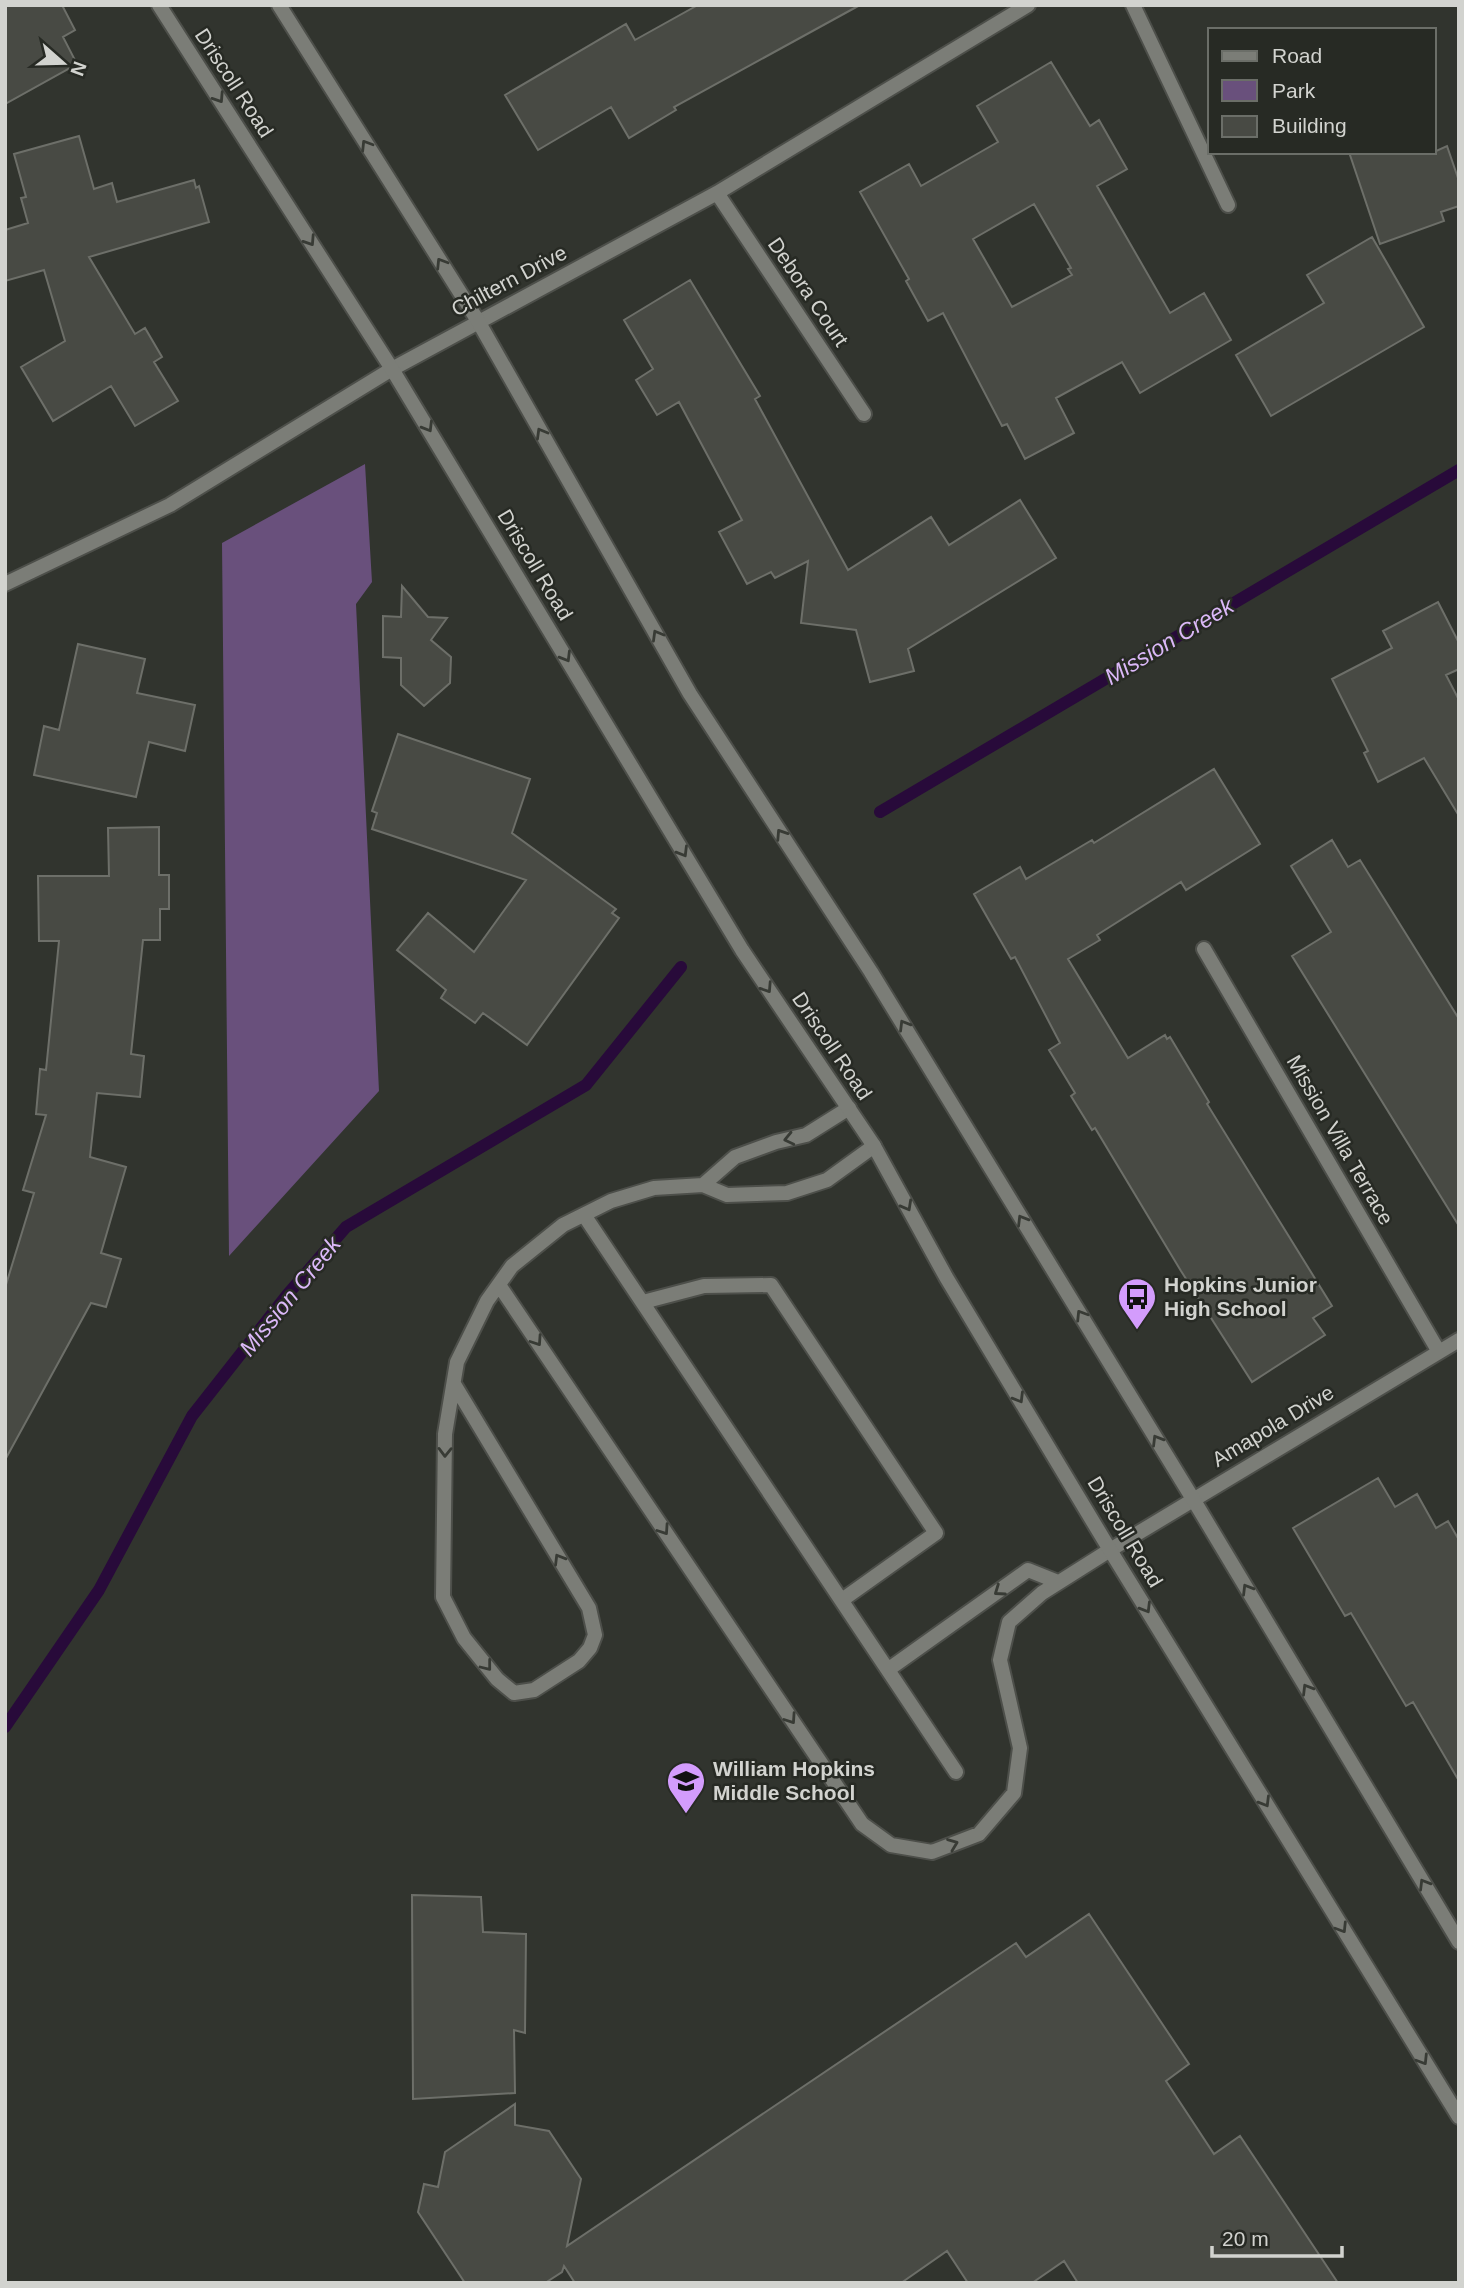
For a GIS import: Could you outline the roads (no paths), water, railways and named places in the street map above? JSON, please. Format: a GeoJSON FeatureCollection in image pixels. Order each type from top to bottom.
{"type":"FeatureCollection","features":[{"type":"Feature","properties":{"kind":"street","name":"Driscoll Road"},"geometry":{"type":"LineString","coordinates":[[159,5],[393,369],[742,950],[874,1146],[946,1277],[1459,2117]]}},
{"type":"Feature","properties":{"kind":"street"},"geometry":{"type":"LineString","coordinates":[[278,5],[478,321],[691,694],[871,972],[1193,1499],[1459,1942]]}},
{"type":"Feature","properties":{"kind":"street","name":"Chiltern Drive"},"geometry":{"type":"LineString","coordinates":[[5,584],[170,505],[393,369],[717,193],[1028,5]]}},
{"type":"Feature","properties":{"kind":"street"},"geometry":{"type":"LineString","coordinates":[[1133,5],[1228,205]]}},
{"type":"Feature","properties":{"kind":"street","name":"Debora Court"},"geometry":{"type":"LineString","coordinates":[[717,193],[864,414]]}},
{"type":"Feature","properties":{"kind":"street","name":"Mission Villa Terrace"},"geometry":{"type":"LineString","coordinates":[[1204,949],[1439,1352]]}},
{"type":"Feature","properties":{"kind":"street"},"geometry":{"type":"LineString","coordinates":[[703,1185],[735,1157],[776,1142],[806,1135],[849,1108]]}},
{"type":"Feature","properties":{"kind":"street"},"geometry":{"type":"LineString","coordinates":[[454,1384],[589,1608],[595,1634],[590,1648],[579,1661],[534,1690],[514,1693],[497,1679],[464,1638],[443,1597],[445,1434],[457,1362],[486,1301],[512,1266],[563,1225],[611,1201],[654,1188],[703,1185],[727,1195],[787,1193],[827,1180],[874,1146]]}},
{"type":"Feature","properties":{"kind":"street"},"geometry":{"type":"LineString","coordinates":[[584,1214],[957,1772]]}},
{"type":"Feature","properties":{"kind":"street","name":"Amapola Drive"},"geometry":{"type":"LineString","coordinates":[[499,1285],[862,1824],[891,1845],[932,1852],[979,1834],[1014,1793],[1020,1748],[1000,1660],[1009,1622],[1058,1582],[1459,1340]]}},
{"type":"Feature","properties":{"kind":"street"},"geometry":{"type":"LineString","coordinates":[[643,1302],[704,1286],[771,1285],[936,1533],[842,1600]]}},
{"type":"Feature","properties":{"kind":"street"},"geometry":{"type":"LineString","coordinates":[[889,1669],[1028,1570],[1058,1582]]}},
{"type":"Feature","properties":{"kind":"waterway","name":"Mission Creek"},"geometry":{"type":"LineString","coordinates":[[880,812],[1459,470]]}},
{"type":"Feature","properties":{"kind":"waterway","name":"Mission Creek"},"geometry":{"type":"LineString","coordinates":[[5,1727],[99,1590],[192,1416],[287,1295],[346,1227],[586,1085],[681,967]]}},
{"type":"Feature","properties":{"kind":"place","name":"Hopkins Junior High School"},"geometry":{"type":"Point","coordinates":[1137,1331]}},
{"type":"Feature","properties":{"kind":"place","name":"William Hopkins Middle School"},"geometry":{"type":"Point","coordinates":[686,1815]}}]}
